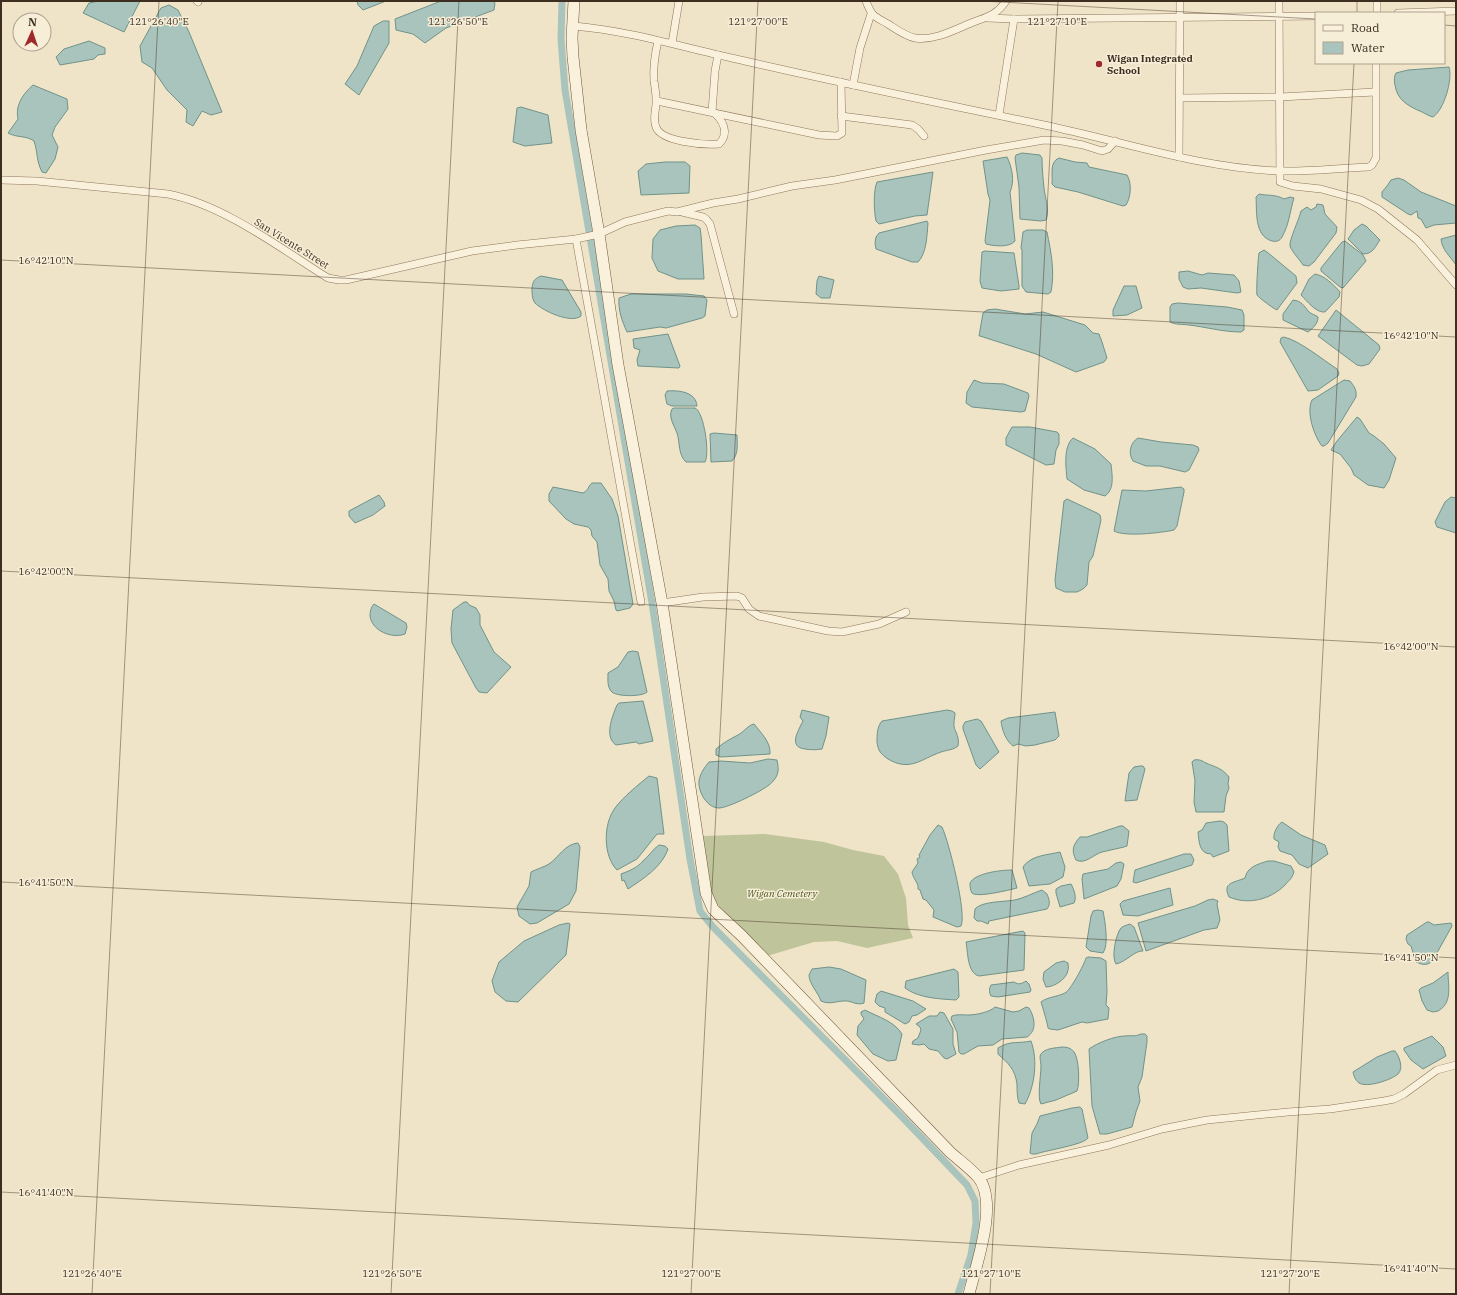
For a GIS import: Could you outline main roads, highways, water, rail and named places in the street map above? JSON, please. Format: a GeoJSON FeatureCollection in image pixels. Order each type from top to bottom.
{"type":"FeatureCollection","features":[{"type":"Feature","properties":{"kind":"water"},"geometry":{"type":"Polygon","coordinates":[[[99,1],[140,1],[124,32],[83,13],[89,3],[99,1]]]}},
{"type":"Feature","properties":{"kind":"water"},"geometry":{"type":"Polygon","coordinates":[[[357,1],[386,1],[363,10],[358,5],[357,1]]]}},
{"type":"Feature","properties":{"kind":"water"},"geometry":{"type":"Polygon","coordinates":[[[441,1],[493,1],[495,3],[494,10],[446,28],[425,43],[413,34],[396,30],[395,19],[441,1]]]}},
{"type":"Feature","properties":{"kind":"water"},"geometry":{"type":"Polygon","coordinates":[[[169,5],[178,10],[189,32],[222,112],[211,115],[202,111],[193,126],[186,122],[187,110],[167,90],[152,68],[142,62],[140,46],[161,8],[169,5]]]}},
{"type":"Feature","properties":{"kind":"water"},"geometry":{"type":"Polygon","coordinates":[[[383,21],[389,21],[389,43],[359,95],[345,84],[357,66],[374,26],[383,21]]]}},
{"type":"Feature","properties":{"kind":"water"},"geometry":{"type":"Polygon","coordinates":[[[89,41],[105,48],[105,54],[98,55],[94,59],[60,65],[56,57],[64,49],[89,41]]]}},
{"type":"Feature","properties":{"kind":"water"},"geometry":{"type":"Polygon","coordinates":[[[1449,67],[1450,79],[1447,94],[1441,108],[1433,117],[1408,105],[1398,95],[1394,82],[1396,73],[1408,70],[1449,67]]]}},
{"type":"Feature","properties":{"kind":"water"},"geometry":{"type":"Polygon","coordinates":[[[33,85],[67,99],[68,109],[55,127],[52,135],[58,147],[55,159],[46,173],[42,172],[40,168],[34,141],[8,133],[18,119],[17,114],[21,100],[33,85]]]}},
{"type":"Feature","properties":{"kind":"water"},"geometry":{"type":"Polygon","coordinates":[[[521,107],[548,115],[552,143],[525,146],[513,142],[517,108],[521,107]]]}},
{"type":"Feature","properties":{"kind":"water"},"geometry":{"type":"Polygon","coordinates":[[[1022,153],[1040,155],[1042,158],[1047,208],[1046,220],[1020,219],[1019,187],[1015,158],[1016,155],[1022,153]]]}},
{"type":"Feature","properties":{"kind":"water"},"geometry":{"type":"Polygon","coordinates":[[[1007,157],[1012,174],[1012,188],[1010,192],[1015,241],[1005,246],[989,245],[986,244],[985,241],[990,200],[983,161],[1007,157]]]}},
{"type":"Feature","properties":{"kind":"water"},"geometry":{"type":"Polygon","coordinates":[[[1059,158],[1087,163],[1089,167],[1127,175],[1130,182],[1130,190],[1126,205],[1123,206],[1078,192],[1055,187],[1052,184],[1052,169],[1054,162],[1059,158]]]}},
{"type":"Feature","properties":{"kind":"water"},"geometry":{"type":"Polygon","coordinates":[[[685,162],[690,166],[689,193],[641,195],[638,171],[646,164],[685,162]]]}},
{"type":"Feature","properties":{"kind":"water"},"geometry":{"type":"Polygon","coordinates":[[[933,172],[927,215],[915,216],[879,224],[876,221],[874,202],[877,182],[933,172]]]}},
{"type":"Feature","properties":{"kind":"water"},"geometry":{"type":"Polygon","coordinates":[[[1398,178],[1404,180],[1421,192],[1456,206],[1456,223],[1434,225],[1426,228],[1421,219],[1418,218],[1417,211],[1411,215],[1408,214],[1382,197],[1382,192],[1391,180],[1398,178]]]}},
{"type":"Feature","properties":{"kind":"water"},"geometry":{"type":"Polygon","coordinates":[[[1259,194],[1281,197],[1284,199],[1290,197],[1294,198],[1286,228],[1278,241],[1272,241],[1266,238],[1259,229],[1256,197],[1259,194]]]}},
{"type":"Feature","properties":{"kind":"water"},"geometry":{"type":"Polygon","coordinates":[[[1317,204],[1323,205],[1325,214],[1337,227],[1336,233],[1314,262],[1309,266],[1303,265],[1292,251],[1290,243],[1301,211],[1307,207],[1311,210],[1316,207],[1317,204]]]}},
{"type":"Feature","properties":{"kind":"water"},"geometry":{"type":"Polygon","coordinates":[[[927,221],[925,249],[918,262],[912,262],[876,249],[876,237],[879,233],[927,221]]]}},
{"type":"Feature","properties":{"kind":"water"},"geometry":{"type":"Polygon","coordinates":[[[1362,224],[1380,240],[1375,248],[1366,254],[1363,254],[1348,239],[1354,230],[1362,224]]]}},
{"type":"Feature","properties":{"kind":"water"},"geometry":{"type":"Polygon","coordinates":[[[695,225],[700,228],[704,279],[678,279],[658,271],[652,258],[653,239],[660,230],[676,226],[695,225]]]}},
{"type":"Feature","properties":{"kind":"water"},"geometry":{"type":"Polygon","coordinates":[[[1027,230],[1043,230],[1047,232],[1053,269],[1051,292],[1048,294],[1026,292],[1022,286],[1021,248],[1023,232],[1027,230]]]}},
{"type":"Feature","properties":{"kind":"water"},"geometry":{"type":"Polygon","coordinates":[[[1456,235],[1456,265],[1445,250],[1441,239],[1456,235]]]}},
{"type":"Feature","properties":{"kind":"water"},"geometry":{"type":"Polygon","coordinates":[[[1345,241],[1363,255],[1366,261],[1343,288],[1321,271],[1321,268],[1342,242],[1345,241]]]}},
{"type":"Feature","properties":{"kind":"water"},"geometry":{"type":"Polygon","coordinates":[[[1264,250],[1296,276],[1297,283],[1277,310],[1257,295],[1259,253],[1264,250]]]}},
{"type":"Feature","properties":{"kind":"water"},"geometry":{"type":"Polygon","coordinates":[[[982,252],[1014,253],[1019,289],[1001,291],[982,288],[980,281],[982,252]]]}},
{"type":"Feature","properties":{"kind":"water"},"geometry":{"type":"Polygon","coordinates":[[[1188,271],[1202,275],[1208,273],[1234,275],[1239,281],[1241,292],[1237,293],[1201,288],[1188,289],[1183,287],[1179,279],[1179,272],[1188,271]]]}},
{"type":"Feature","properties":{"kind":"water"},"geometry":{"type":"Polygon","coordinates":[[[1315,274],[1332,283],[1340,292],[1339,297],[1325,312],[1315,309],[1301,295],[1309,279],[1315,274]]]}},
{"type":"Feature","properties":{"kind":"water"},"geometry":{"type":"Polygon","coordinates":[[[541,276],[562,280],[581,312],[581,316],[576,318],[564,318],[544,310],[535,303],[532,296],[532,286],[535,279],[541,276]]]}},
{"type":"Feature","properties":{"kind":"water"},"geometry":{"type":"Polygon","coordinates":[[[819,276],[834,280],[830,298],[821,298],[816,294],[819,276]]]}},
{"type":"Feature","properties":{"kind":"water"},"geometry":{"type":"Polygon","coordinates":[[[1124,286],[1136,286],[1142,308],[1127,315],[1113,316],[1113,310],[1124,286]]]}},
{"type":"Feature","properties":{"kind":"water"},"geometry":{"type":"Polygon","coordinates":[[[631,294],[686,294],[704,296],[707,300],[705,316],[666,328],[660,327],[627,332],[619,307],[619,298],[631,294]]]}},
{"type":"Feature","properties":{"kind":"water"},"geometry":{"type":"Polygon","coordinates":[[[1293,300],[1301,303],[1309,312],[1318,317],[1316,324],[1308,332],[1283,320],[1283,314],[1293,300]]]}},
{"type":"Feature","properties":{"kind":"water"},"geometry":{"type":"Polygon","coordinates":[[[1178,303],[1227,307],[1242,310],[1244,315],[1244,330],[1241,332],[1228,331],[1172,323],[1170,322],[1170,307],[1172,304],[1178,303]]]}},
{"type":"Feature","properties":{"kind":"water"},"geometry":{"type":"Polygon","coordinates":[[[995,309],[1025,314],[1043,312],[1085,325],[1093,333],[1099,334],[1107,358],[1104,362],[1076,372],[1036,354],[979,336],[983,313],[987,310],[995,309]]]}},
{"type":"Feature","properties":{"kind":"water"},"geometry":{"type":"Polygon","coordinates":[[[1336,310],[1379,345],[1380,349],[1369,364],[1362,366],[1357,365],[1318,336],[1336,310]]]}},
{"type":"Feature","properties":{"kind":"water"},"geometry":{"type":"Polygon","coordinates":[[[668,334],[680,366],[679,368],[638,366],[637,360],[640,350],[634,348],[633,339],[668,334]]]}},
{"type":"Feature","properties":{"kind":"water"},"geometry":{"type":"Polygon","coordinates":[[[1284,337],[1304,346],[1337,369],[1339,373],[1338,376],[1318,390],[1308,391],[1280,342],[1281,338],[1284,337]]]}},
{"type":"Feature","properties":{"kind":"water"},"geometry":{"type":"Polygon","coordinates":[[[974,380],[982,383],[1004,384],[1028,393],[1029,396],[1025,411],[1021,412],[972,407],[966,403],[967,392],[974,380]]]}},
{"type":"Feature","properties":{"kind":"water"},"geometry":{"type":"Polygon","coordinates":[[[1344,380],[1350,381],[1353,385],[1356,390],[1356,397],[1328,443],[1322,446],[1316,436],[1312,424],[1310,417],[1310,405],[1312,400],[1344,380]]]}},
{"type":"Feature","properties":{"kind":"water"},"geometry":{"type":"Polygon","coordinates":[[[667,391],[677,391],[690,395],[696,401],[697,406],[672,406],[667,404],[665,395],[667,391]]]}},
{"type":"Feature","properties":{"kind":"water"},"geometry":{"type":"Polygon","coordinates":[[[674,408],[695,408],[698,411],[705,433],[707,450],[705,462],[686,462],[683,459],[680,452],[677,433],[671,418],[671,412],[674,408]]]}},
{"type":"Feature","properties":{"kind":"water"},"geometry":{"type":"Polygon","coordinates":[[[1357,417],[1369,433],[1384,444],[1396,458],[1389,480],[1384,488],[1368,485],[1354,475],[1351,468],[1340,454],[1331,450],[1357,417]]]}},
{"type":"Feature","properties":{"kind":"water"},"geometry":{"type":"Polygon","coordinates":[[[1012,427],[1030,427],[1057,432],[1059,434],[1059,444],[1056,450],[1054,464],[1046,465],[1006,445],[1006,438],[1012,427]]]}},
{"type":"Feature","properties":{"kind":"water"},"geometry":{"type":"Polygon","coordinates":[[[710,434],[737,435],[737,452],[732,461],[711,462],[710,434]]]}},
{"type":"Feature","properties":{"kind":"water"},"geometry":{"type":"Polygon","coordinates":[[[1073,438],[1095,449],[1111,464],[1112,486],[1105,496],[1084,490],[1067,479],[1066,452],[1073,438]]]}},
{"type":"Feature","properties":{"kind":"water"},"geometry":{"type":"Polygon","coordinates":[[[1138,438],[1193,445],[1198,447],[1199,450],[1189,470],[1185,472],[1160,466],[1146,466],[1133,461],[1131,458],[1130,452],[1132,445],[1138,438]]]}},
{"type":"Feature","properties":{"kind":"water"},"geometry":{"type":"Polygon","coordinates":[[[592,483],[601,483],[612,499],[618,516],[633,604],[630,608],[616,610],[614,601],[609,591],[608,579],[600,565],[597,542],[592,536],[591,530],[588,527],[574,524],[566,519],[549,501],[549,494],[553,487],[583,493],[592,483]]]}},
{"type":"Feature","properties":{"kind":"water"},"geometry":{"type":"Polygon","coordinates":[[[1181,487],[1184,489],[1184,492],[1177,526],[1174,530],[1134,534],[1119,533],[1114,531],[1122,490],[1146,491],[1181,487]]]}},
{"type":"Feature","properties":{"kind":"water"},"geometry":{"type":"Polygon","coordinates":[[[379,495],[385,506],[373,515],[355,523],[349,516],[349,511],[379,495]]]}},
{"type":"Feature","properties":{"kind":"water"},"geometry":{"type":"Polygon","coordinates":[[[1451,497],[1456,498],[1456,533],[1437,527],[1435,522],[1445,502],[1451,497]]]}},
{"type":"Feature","properties":{"kind":"water"},"geometry":{"type":"Polygon","coordinates":[[[1067,499],[1097,513],[1100,515],[1101,520],[1093,556],[1089,562],[1087,585],[1077,592],[1065,592],[1056,588],[1055,580],[1064,501],[1067,499]]]}},
{"type":"Feature","properties":{"kind":"water"},"geometry":{"type":"Polygon","coordinates":[[[464,602],[467,602],[469,605],[476,608],[480,615],[480,625],[494,652],[511,667],[487,693],[479,692],[476,688],[452,643],[451,629],[453,610],[464,602]]]}},
{"type":"Feature","properties":{"kind":"water"},"geometry":{"type":"Polygon","coordinates":[[[374,604],[406,623],[407,627],[405,634],[389,634],[374,626],[370,616],[372,606],[374,604]]]}},
{"type":"Feature","properties":{"kind":"water"},"geometry":{"type":"Polygon","coordinates":[[[628,652],[638,652],[647,692],[640,695],[623,695],[613,693],[609,687],[608,673],[618,667],[628,652]]]}},
{"type":"Feature","properties":{"kind":"water"},"geometry":{"type":"Polygon","coordinates":[[[643,701],[653,741],[639,744],[636,742],[616,745],[610,737],[610,726],[617,705],[619,703],[643,701]]]}},
{"type":"Feature","properties":{"kind":"water"},"geometry":{"type":"Polygon","coordinates":[[[802,710],[829,717],[822,749],[805,749],[800,748],[797,745],[796,738],[803,721],[800,717],[802,710]]]}},
{"type":"Feature","properties":{"kind":"water"},"geometry":{"type":"Polygon","coordinates":[[[947,710],[955,713],[954,728],[958,746],[909,764],[896,763],[883,756],[880,752],[877,745],[877,736],[878,728],[882,721],[947,710]]]}},
{"type":"Feature","properties":{"kind":"water"},"geometry":{"type":"Polygon","coordinates":[[[1055,712],[1059,736],[1055,740],[1035,745],[1026,746],[1018,744],[1013,746],[1008,741],[1002,728],[1001,721],[1008,718],[1055,712]]]}},
{"type":"Feature","properties":{"kind":"water"},"geometry":{"type":"Polygon","coordinates":[[[977,719],[981,721],[999,752],[980,769],[976,765],[963,729],[965,722],[977,719]]]}},
{"type":"Feature","properties":{"kind":"water"},"geometry":{"type":"Polygon","coordinates":[[[754,724],[767,742],[770,754],[721,757],[716,755],[716,749],[754,724]]]}},
{"type":"Feature","properties":{"kind":"water"},"geometry":{"type":"Polygon","coordinates":[[[768,759],[777,760],[778,771],[774,780],[765,788],[745,799],[719,808],[711,805],[704,799],[700,790],[699,781],[702,771],[709,762],[721,761],[750,763],[768,759]]]}},
{"type":"Feature","properties":{"kind":"water"},"geometry":{"type":"Polygon","coordinates":[[[1194,760],[1201,760],[1218,768],[1229,777],[1229,788],[1226,796],[1224,812],[1196,812],[1194,802],[1195,781],[1192,762],[1194,760]]]}},
{"type":"Feature","properties":{"kind":"water"},"geometry":{"type":"Polygon","coordinates":[[[1143,766],[1145,769],[1137,800],[1125,801],[1129,773],[1134,767],[1143,766]]]}},
{"type":"Feature","properties":{"kind":"water"},"geometry":{"type":"Polygon","coordinates":[[[649,776],[657,778],[664,834],[657,834],[637,859],[617,870],[612,864],[607,848],[606,840],[608,822],[618,804],[649,776]]]}},
{"type":"Feature","properties":{"kind":"water"},"geometry":{"type":"Polygon","coordinates":[[[1220,821],[1227,825],[1229,851],[1213,857],[1211,854],[1204,852],[1200,846],[1198,832],[1202,830],[1206,823],[1220,821]]]}},
{"type":"Feature","properties":{"kind":"water"},"geometry":{"type":"Polygon","coordinates":[[[1282,822],[1301,835],[1325,845],[1328,854],[1308,868],[1299,864],[1292,855],[1280,851],[1278,847],[1279,842],[1274,839],[1274,837],[1277,827],[1282,822]]]}},
{"type":"Feature","properties":{"kind":"water"},"geometry":{"type":"Polygon","coordinates":[[[938,825],[942,827],[953,862],[962,908],[961,926],[957,927],[933,917],[934,910],[926,900],[923,899],[912,872],[918,863],[917,859],[920,857],[919,855],[930,835],[938,825]]]}},
{"type":"Feature","properties":{"kind":"water"},"geometry":{"type":"Polygon","coordinates":[[[1123,826],[1129,831],[1127,846],[1099,853],[1083,861],[1076,860],[1074,848],[1080,837],[1087,837],[1123,826]]]}},
{"type":"Feature","properties":{"kind":"water"},"geometry":{"type":"Polygon","coordinates":[[[578,843],[580,847],[576,891],[569,904],[537,923],[530,924],[519,916],[517,907],[529,886],[531,872],[549,864],[566,848],[578,843]]]}},
{"type":"Feature","properties":{"kind":"water"},"geometry":{"type":"Polygon","coordinates":[[[659,845],[665,846],[668,849],[657,867],[628,889],[624,880],[622,881],[621,874],[638,866],[659,845]]]}},
{"type":"Feature","properties":{"kind":"water"},"geometry":{"type":"Polygon","coordinates":[[[1060,852],[1065,867],[1063,877],[1050,884],[1029,886],[1023,867],[1026,863],[1040,856],[1060,852]]]}},
{"type":"Feature","properties":{"kind":"water"},"geometry":{"type":"Polygon","coordinates":[[[1184,854],[1191,854],[1194,860],[1192,865],[1136,883],[1133,882],[1135,870],[1184,854]]]}},
{"type":"Feature","properties":{"kind":"water"},"geometry":{"type":"Polygon","coordinates":[[[1268,861],[1274,861],[1291,866],[1294,872],[1285,885],[1273,894],[1258,900],[1244,901],[1229,897],[1227,888],[1230,884],[1245,878],[1248,871],[1254,866],[1268,861]]]}},
{"type":"Feature","properties":{"kind":"water"},"geometry":{"type":"Polygon","coordinates":[[[1121,862],[1124,864],[1121,879],[1117,886],[1084,899],[1083,874],[1108,869],[1116,863],[1121,862]]]}},
{"type":"Feature","properties":{"kind":"water"},"geometry":{"type":"Polygon","coordinates":[[[1012,870],[1017,888],[980,895],[971,892],[970,883],[977,877],[995,871],[1012,870]]]}},
{"type":"Feature","properties":{"kind":"water"},"geometry":{"type":"Polygon","coordinates":[[[1071,884],[1075,894],[1074,903],[1060,907],[1056,889],[1061,886],[1071,884]]]}},
{"type":"Feature","properties":{"kind":"water"},"geometry":{"type":"Polygon","coordinates":[[[1170,888],[1173,905],[1138,916],[1123,915],[1120,904],[1123,901],[1170,888]]]}},
{"type":"Feature","properties":{"kind":"water"},"geometry":{"type":"Polygon","coordinates":[[[1042,890],[1047,894],[1049,900],[1047,909],[989,921],[988,924],[977,921],[974,918],[975,909],[978,906],[994,902],[1015,900],[1042,890]]]}},
{"type":"Feature","properties":{"kind":"water"},"geometry":{"type":"Polygon","coordinates":[[[1213,899],[1218,901],[1217,904],[1220,920],[1217,928],[1204,930],[1146,951],[1138,923],[1213,899]]]}},
{"type":"Feature","properties":{"kind":"water"},"geometry":{"type":"Polygon","coordinates":[[[1093,911],[1103,911],[1105,927],[1106,944],[1103,953],[1090,951],[1086,947],[1091,916],[1093,911]]]}},
{"type":"Feature","properties":{"kind":"water"},"geometry":{"type":"Polygon","coordinates":[[[1427,922],[1434,925],[1451,923],[1452,926],[1433,960],[1427,964],[1423,964],[1416,962],[1411,946],[1408,944],[1406,939],[1407,935],[1427,922]]]}},
{"type":"Feature","properties":{"kind":"water"},"geometry":{"type":"Polygon","coordinates":[[[570,924],[566,955],[518,1002],[506,1001],[495,992],[492,981],[499,962],[524,941],[559,925],[570,924]]]}},
{"type":"Feature","properties":{"kind":"water"},"geometry":{"type":"Polygon","coordinates":[[[1130,924],[1134,927],[1143,951],[1137,952],[1116,964],[1114,951],[1117,935],[1121,928],[1130,924]]]}},
{"type":"Feature","properties":{"kind":"water"},"geometry":{"type":"Polygon","coordinates":[[[1023,931],[1025,933],[1024,970],[979,976],[972,971],[966,942],[1023,931]]]}},
{"type":"Feature","properties":{"kind":"water"},"geometry":{"type":"Polygon","coordinates":[[[1086,958],[1101,958],[1106,961],[1106,1005],[1109,1008],[1108,1019],[1087,1023],[1082,1022],[1058,1030],[1048,1028],[1041,1002],[1065,993],[1070,988],[1086,958]]]}},
{"type":"Feature","properties":{"kind":"water"},"geometry":{"type":"Polygon","coordinates":[[[1064,961],[1068,963],[1068,969],[1063,979],[1056,984],[1046,987],[1043,979],[1044,972],[1056,963],[1064,961]]]}},
{"type":"Feature","properties":{"kind":"water"},"geometry":{"type":"Polygon","coordinates":[[[829,967],[841,969],[866,980],[864,1003],[858,1004],[841,1001],[827,1003],[821,1001],[810,982],[809,975],[812,969],[829,967]]]}},
{"type":"Feature","properties":{"kind":"water"},"geometry":{"type":"Polygon","coordinates":[[[954,969],[958,972],[959,997],[956,1000],[923,996],[905,988],[906,981],[954,969]]]}},
{"type":"Feature","properties":{"kind":"water"},"geometry":{"type":"Polygon","coordinates":[[[1448,972],[1449,993],[1446,1003],[1443,1008],[1438,1011],[1433,1012],[1427,1010],[1422,1001],[1419,990],[1433,983],[1448,972]]]}},
{"type":"Feature","properties":{"kind":"water"},"geometry":{"type":"Polygon","coordinates":[[[1026,981],[1029,984],[1031,990],[1030,992],[998,997],[990,995],[991,985],[1014,982],[1020,984],[1026,981]]]}},
{"type":"Feature","properties":{"kind":"water"},"geometry":{"type":"Polygon","coordinates":[[[881,991],[913,1001],[926,1009],[917,1015],[912,1016],[909,1022],[905,1024],[885,1012],[885,1008],[879,1006],[875,1002],[877,994],[881,991]]]}},
{"type":"Feature","properties":{"kind":"water"},"geometry":{"type":"Polygon","coordinates":[[[995,1007],[1013,1012],[1019,1011],[1026,1007],[1029,1008],[1034,1023],[1033,1031],[1027,1037],[1002,1039],[993,1045],[978,1046],[964,1054],[961,1054],[959,1052],[957,1032],[951,1019],[952,1016],[979,1014],[995,1007]]]}},
{"type":"Feature","properties":{"kind":"water"},"geometry":{"type":"Polygon","coordinates":[[[865,1010],[895,1026],[902,1034],[896,1060],[888,1061],[873,1054],[857,1035],[858,1026],[864,1019],[861,1012],[865,1010]]]}},
{"type":"Feature","properties":{"kind":"water"},"geometry":{"type":"Polygon","coordinates":[[[940,1012],[944,1013],[953,1029],[953,1044],[956,1054],[947,1059],[944,1058],[938,1051],[929,1049],[924,1044],[912,1044],[913,1041],[918,1038],[921,1030],[916,1024],[929,1016],[937,1016],[940,1012]]]}},
{"type":"Feature","properties":{"kind":"water"},"geometry":{"type":"Polygon","coordinates":[[[1145,1034],[1147,1036],[1147,1042],[1142,1077],[1138,1087],[1140,1101],[1132,1127],[1107,1134],[1100,1134],[1092,1106],[1089,1049],[1097,1044],[1121,1036],[1145,1034]]]}},
{"type":"Feature","properties":{"kind":"water"},"geometry":{"type":"Polygon","coordinates":[[[1432,1036],[1443,1047],[1446,1056],[1423,1069],[1411,1060],[1404,1048],[1432,1036]]]}},
{"type":"Feature","properties":{"kind":"water"},"geometry":{"type":"Polygon","coordinates":[[[1031,1041],[1035,1065],[1031,1089],[1025,1104],[1019,1103],[1015,1074],[1008,1063],[998,1054],[998,1048],[1011,1043],[1031,1041]]]}},
{"type":"Feature","properties":{"kind":"water"},"geometry":{"type":"Polygon","coordinates":[[[1062,1047],[1070,1049],[1076,1055],[1078,1071],[1077,1091],[1056,1100],[1041,1104],[1039,1092],[1041,1066],[1040,1055],[1048,1049],[1062,1047]]]}},
{"type":"Feature","properties":{"kind":"water"},"geometry":{"type":"Polygon","coordinates":[[[1395,1051],[1401,1065],[1401,1069],[1398,1074],[1385,1081],[1373,1084],[1367,1085],[1357,1081],[1353,1072],[1377,1057],[1395,1051]]]}},
{"type":"Feature","properties":{"kind":"water"},"geometry":{"type":"Polygon","coordinates":[[[1080,1107],[1082,1109],[1088,1138],[1085,1141],[1036,1154],[1030,1153],[1032,1133],[1040,1116],[1080,1107]]]}},
{"type":"Feature","properties":{"kind":"waterway"},"geometry":{"type":"LineString","coordinates":[[562,1],[561,39],[565,90],[652,603],[690,859],[700,911],[713,927],[903,1118],[967,1185],[975,1201],[976,1223],[971,1255],[958,1294]]}},
{"type":"Feature","properties":{"kind":"place","name":"Wigan Integrated School"},"geometry":{"type":"Point","coordinates":[1099,64]}},
{"type":"Feature","properties":{"kind":"park label","name":"Wigan Cemetery"},"geometry":{"type":"Point","coordinates":[782,893]}}]}
